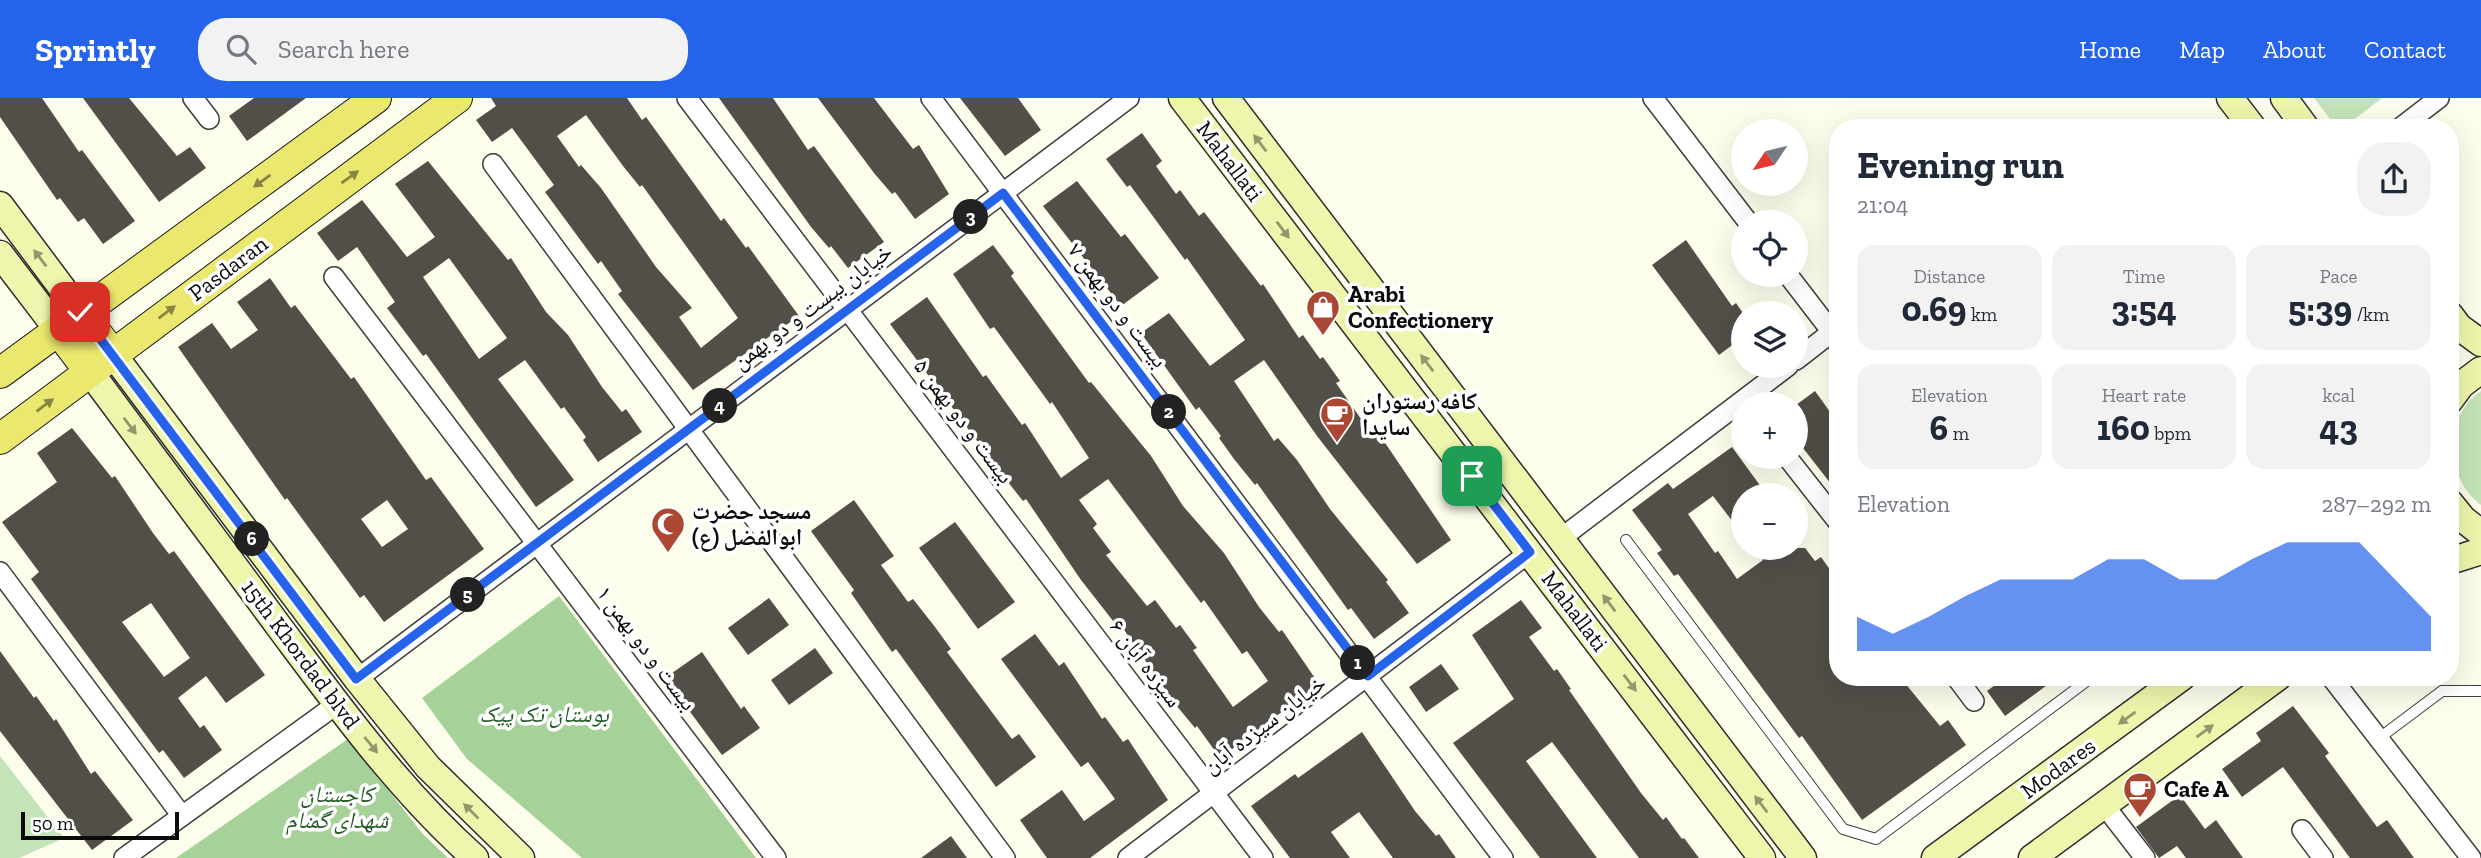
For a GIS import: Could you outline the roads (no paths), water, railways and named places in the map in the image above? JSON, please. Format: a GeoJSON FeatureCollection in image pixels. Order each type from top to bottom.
{"type":"FeatureCollection","features":[{"type":"Feature","properties":{"kind":"main road"},"geometry":{"type":"LineString","coordinates":[[0,373],[376,98]]}},
{"type":"Feature","properties":{"kind":"main road","name":"Pasdaran"},"geometry":{"type":"LineString","coordinates":[[0,439],[457,98]]}},
{"type":"Feature","properties":{"kind":"main road","name":"Mahallati"},"geometry":{"type":"LineString","coordinates":[[1182,98],[1762,858]]}},
{"type":"Feature","properties":{"kind":"main road","name":"Mahallati"},"geometry":{"type":"LineString","coordinates":[[1226,98],[1803,858]]}},
{"type":"Feature","properties":{"kind":"main road"},"geometry":{"type":"LineString","coordinates":[[2231,98],[2246,119]]}},
{"type":"Feature","properties":{"kind":"main road"},"geometry":{"type":"LineString","coordinates":[[2284,98],[2299,119]]}},
{"type":"Feature","properties":{"kind":"main road"},"geometry":{"type":"LineString","coordinates":[[0,205],[69,321],[101,362],[428,767],[521,858]]}},
{"type":"Feature","properties":{"kind":"main road"},"geometry":{"type":"LineString","coordinates":[[0,254],[69,321]]}},
{"type":"Feature","properties":{"kind":"main road"},"geometry":{"type":"LineString","coordinates":[[2459,327],[2481,343]]}},
{"type":"Feature","properties":{"kind":"main road","name":"15th Khordad blvd"},"geometry":{"type":"LineString","coordinates":[[101,362],[337,704],[407,789],[444,830],[475,858]]}},
{"type":"Feature","properties":{"kind":"main road"},"geometry":{"type":"LineString","coordinates":[[2459,388],[2481,370]]}},
{"type":"Feature","properties":{"kind":"main road"},"geometry":{"type":"LineString","coordinates":[[2459,514],[2481,533]]}},
{"type":"Feature","properties":{"kind":"main road"},"geometry":{"type":"LineString","coordinates":[[2459,558],[2481,551]]}},
{"type":"Feature","properties":{"kind":"main road","name":"Modares"},"geometry":{"type":"LineString","coordinates":[[1935,858],[2170,686]]}},
{"type":"Feature","properties":{"kind":"main road"},"geometry":{"type":"LineString","coordinates":[[2032,858],[2266,686]]}},
{"type":"Feature","properties":{"kind":"street"},"geometry":{"type":"LineString","coordinates":[[193,98],[209,119]]}},
{"type":"Feature","properties":{"kind":"street","name":"بیست و دو بهمن ۵"},"geometry":{"type":"LineString","coordinates":[[687,98],[1040,563]]}},
{"type":"Feature","properties":{"kind":"street","name":"بیست و دو بهمن ۷"},"geometry":{"type":"LineString","coordinates":[[931,98],[1503,858]]}},
{"type":"Feature","properties":{"kind":"street","name":"خیابان بیست و دو بهمن"},"geometry":{"type":"LineString","coordinates":[[356,679],[1129,98]]}},
{"type":"Feature","properties":{"kind":"street"},"geometry":{"type":"LineString","coordinates":[[1653,98],[1739,210]]}},
{"type":"Feature","properties":{"kind":"street"},"geometry":{"type":"LineString","coordinates":[[2412,119],[2439,98]]}},
{"type":"Feature","properties":{"kind":"street"},"geometry":{"type":"LineString","coordinates":[[492,164],[1005,858]]}},
{"type":"Feature","properties":{"kind":"street","name":"بیست و دو بهمن ۱"},"geometry":{"type":"LineString","coordinates":[[334,277],[776,858]]}},
{"type":"Feature","properties":{"kind":"street"},"geometry":{"type":"LineString","coordinates":[[1797,287],[1829,328]]}},
{"type":"Feature","properties":{"kind":"street"},"geometry":{"type":"LineString","coordinates":[[1808,353],[1829,340]]}},
{"type":"Feature","properties":{"kind":"street"},"geometry":{"type":"LineString","coordinates":[[1757,392],[1774,378]]}},
{"type":"Feature","properties":{"kind":"street"},"geometry":{"type":"LineString","coordinates":[[1560,539],[1731,412]]}},
{"type":"Feature","properties":{"kind":"street"},"geometry":{"type":"LineString","coordinates":[[1796,469],[1829,511]]}},
{"type":"Feature","properties":{"kind":"street","name":"خیابان سیزده آبان"},"geometry":{"type":"LineString","coordinates":[[1128,858],[1530,552]]}},
{"type":"Feature","properties":{"kind":"street","name":"سیزده آبان ۶"},"geometry":{"type":"LineString","coordinates":[[1040,563],[1263,858]]}},
{"type":"Feature","properties":{"kind":"street"},"geometry":{"type":"LineString","coordinates":[[0,572],[182,816]]}},
{"type":"Feature","properties":{"kind":"street"},"geometry":{"type":"LineString","coordinates":[[1963,686],[1974,701]]}},
{"type":"Feature","properties":{"kind":"street"},"geometry":{"type":"LineString","coordinates":[[2338,686],[2471,858]]}},
{"type":"Feature","properties":{"kind":"street"},"geometry":{"type":"LineString","coordinates":[[124,858],[337,704]]}},
{"type":"Feature","properties":{"kind":"street"},"geometry":{"type":"LineString","coordinates":[[2104,805],[2145,858]]}},
{"type":"Feature","properties":{"kind":"street"},"geometry":{"type":"LineString","coordinates":[[2302,830],[2323,858]]}},
{"type":"Feature","properties":{"kind":"lane"},"geometry":{"type":"LineString","coordinates":[[1626,540],[1843,829],[1876,839],[2080,686]]}},
{"type":"Feature","properties":{"kind":"lane"},"geometry":{"type":"LineString","coordinates":[[2378,739],[2442,691],[2481,691]]}},
{"type":"Feature","properties":{"kind":"place","name":"Arabi Confectionery"},"geometry":{"type":"Point","coordinates":[1323,337]}},
{"type":"Feature","properties":{"kind":"place","name":"کافه رستوران سایدا"},"geometry":{"type":"Point","coordinates":[1337,444]}},
{"type":"Feature","properties":{"kind":"place","name":"مسجد حضرت ابوالفضل (ع)"},"geometry":{"type":"Point","coordinates":[668,554]}},
{"type":"Feature","properties":{"kind":"place","name":"Cafe A"},"geometry":{"type":"Point","coordinates":[2140,819]}},
{"type":"Feature","properties":{"kind":"park label","name":"بوستان تک پیک"},"geometry":{"type":"Point","coordinates":[544,714]}},
{"type":"Feature","properties":{"kind":"park label","name":"کاجستان شهدای گمنام"},"geometry":{"type":"Point","coordinates":[337,807]}}]}
